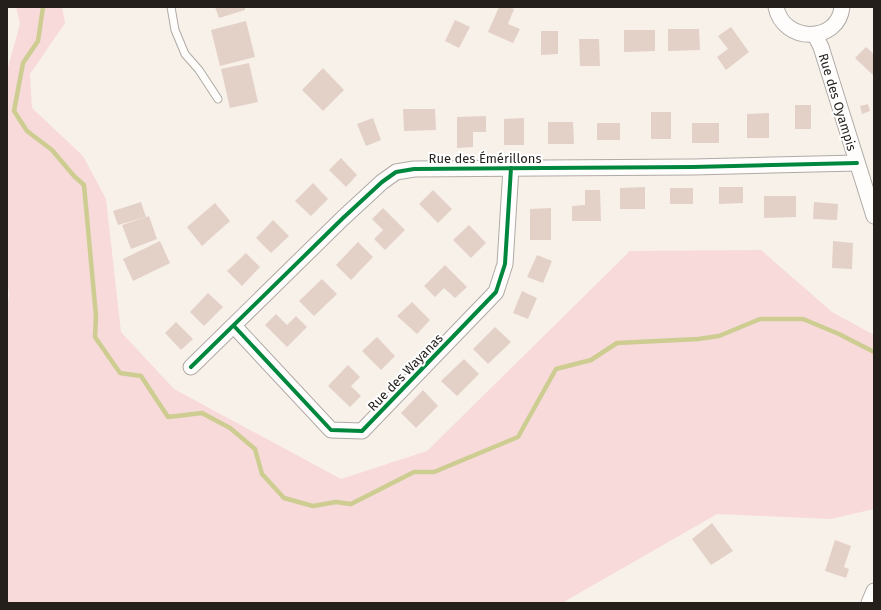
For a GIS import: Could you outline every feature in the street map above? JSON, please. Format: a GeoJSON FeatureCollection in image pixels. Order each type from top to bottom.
{"type":"FeatureCollection","features":[{"type":"Feature","properties":{"kind":"street"},"geometry":{"type":"LineString","coordinates":[[776,7],[777,13],[783,23],[792,31],[804,35],[815,35],[824,32],[838,19],[842,7]]}},
{"type":"Feature","properties":{"kind":"street","name":"Rue des Oyampis"},"geometry":{"type":"LineString","coordinates":[[815,35],[821,47],[874,216]]}},
{"type":"Feature","properties":{"kind":"street","name":"Rue des Émérillons"},"geometry":{"type":"LineString","coordinates":[[191,367],[343,218],[382,182],[396,172],[414,169],[693,167],[857,163]]}},
{"type":"Feature","properties":{"kind":"street","name":"Rue des Wayanas"},"geometry":{"type":"LineString","coordinates":[[234,326],[331,430],[362,431],[496,292],[505,264],[510,168]]}},
{"type":"Feature","properties":{"kind":"street"},"geometry":{"type":"LineString","coordinates":[[869,603],[874,591]]}},
{"type":"Feature","properties":{"kind":"lane"},"geometry":{"type":"LineString","coordinates":[[171,7],[175,30],[186,54],[199,70],[218,99]]}},
{"type":"Feature","properties":{"kind":"shaded area"},"geometry":{"type":"Polygon","coordinates":[[[16,7],[62,7],[65,23],[30,74],[32,108],[83,156],[106,199],[121,332],[174,389],[341,479],[427,451],[630,251],[761,250],[832,312],[874,335],[874,509],[831,519],[717,514],[562,603],[7,603],[7,311],[9,295],[7,274],[7,71],[20,24],[16,7]]]}},
{"type":"Feature","properties":{"kind":"building"},"geometry":{"type":"Polygon","coordinates":[[[215,7],[245,7],[245,10],[219,18],[215,7]]]}},
{"type":"Feature","properties":{"kind":"building"},"geometry":{"type":"Polygon","coordinates":[[[499,7],[509,7],[514,9],[508,24],[520,29],[513,43],[488,32],[499,7]]]}},
{"type":"Feature","properties":{"kind":"building"},"geometry":{"type":"Polygon","coordinates":[[[455,20],[470,27],[459,48],[445,41],[455,20]]]}},
{"type":"Feature","properties":{"kind":"building"},"geometry":{"type":"Polygon","coordinates":[[[246,21],[255,57],[220,66],[211,30],[246,21]]]}},
{"type":"Feature","properties":{"kind":"building"},"geometry":{"type":"Polygon","coordinates":[[[731,27],[749,52],[726,70],[717,57],[728,49],[718,36],[731,27]]]}},
{"type":"Feature","properties":{"kind":"building"},"geometry":{"type":"Polygon","coordinates":[[[668,29],[699,29],[700,50],[668,51],[668,29]]]}},
{"type":"Feature","properties":{"kind":"building"},"geometry":{"type":"Polygon","coordinates":[[[624,30],[655,30],[655,51],[624,52],[624,30]]]}},
{"type":"Feature","properties":{"kind":"building"},"geometry":{"type":"Polygon","coordinates":[[[541,31],[558,31],[558,54],[541,55],[541,31]]]}},
{"type":"Feature","properties":{"kind":"building"},"geometry":{"type":"Polygon","coordinates":[[[579,39],[599,39],[600,66],[580,66],[579,39]]]}},
{"type":"Feature","properties":{"kind":"building"},"geometry":{"type":"Polygon","coordinates":[[[866,47],[874,54],[874,76],[855,58],[866,47]]]}},
{"type":"Feature","properties":{"kind":"building"},"geometry":{"type":"Polygon","coordinates":[[[249,63],[258,102],[230,108],[221,69],[249,63]]]}},
{"type":"Feature","properties":{"kind":"building"},"geometry":{"type":"Polygon","coordinates":[[[323,68],[344,90],[323,111],[302,90],[323,68]]]}},
{"type":"Feature","properties":{"kind":"building"},"geometry":{"type":"Polygon","coordinates":[[[868,104],[870,111],[862,114],[860,106],[868,104]]]}},
{"type":"Feature","properties":{"kind":"building"},"geometry":{"type":"Polygon","coordinates":[[[795,105],[811,105],[811,129],[795,129],[795,105]]]}},
{"type":"Feature","properties":{"kind":"building"},"geometry":{"type":"Polygon","coordinates":[[[403,109],[435,109],[436,130],[404,131],[403,109]]]}},
{"type":"Feature","properties":{"kind":"building"},"geometry":{"type":"Polygon","coordinates":[[[651,112],[671,112],[671,139],[651,139],[651,112]]]}},
{"type":"Feature","properties":{"kind":"building"},"geometry":{"type":"Polygon","coordinates":[[[769,113],[769,138],[747,138],[747,114],[769,113]]]}},
{"type":"Feature","properties":{"kind":"building"},"geometry":{"type":"Polygon","coordinates":[[[486,116],[486,132],[473,132],[473,147],[457,148],[457,117],[486,116]]]}},
{"type":"Feature","properties":{"kind":"building"},"geometry":{"type":"Polygon","coordinates":[[[373,118],[381,140],[366,146],[357,124],[373,118]]]}},
{"type":"Feature","properties":{"kind":"building"},"geometry":{"type":"Polygon","coordinates":[[[524,118],[524,145],[504,145],[504,119],[524,118]]]}},
{"type":"Feature","properties":{"kind":"building"},"geometry":{"type":"Polygon","coordinates":[[[548,122],[573,122],[574,144],[548,144],[548,122]]]}},
{"type":"Feature","properties":{"kind":"building"},"geometry":{"type":"Polygon","coordinates":[[[597,123],[620,123],[620,140],[597,140],[597,123]]]}},
{"type":"Feature","properties":{"kind":"building"},"geometry":{"type":"Polygon","coordinates":[[[692,123],[719,123],[719,143],[692,143],[692,123]]]}},
{"type":"Feature","properties":{"kind":"building"},"geometry":{"type":"Polygon","coordinates":[[[341,158],[357,175],[346,187],[329,170],[341,158]]]}},
{"type":"Feature","properties":{"kind":"building"},"geometry":{"type":"Polygon","coordinates":[[[313,183],[328,199],[311,216],[295,201],[313,183]]]}},
{"type":"Feature","properties":{"kind":"building"},"geometry":{"type":"Polygon","coordinates":[[[645,187],[645,209],[620,209],[620,188],[645,187]]]}},
{"type":"Feature","properties":{"kind":"building"},"geometry":{"type":"Polygon","coordinates":[[[719,187],[743,187],[743,203],[719,204],[719,187]]]}},
{"type":"Feature","properties":{"kind":"building"},"geometry":{"type":"Polygon","coordinates":[[[670,188],[693,188],[693,204],[670,204],[670,188]]]}},
{"type":"Feature","properties":{"kind":"building"},"geometry":{"type":"Polygon","coordinates":[[[433,190],[452,209],[438,223],[419,204],[433,190]]]}},
{"type":"Feature","properties":{"kind":"building"},"geometry":{"type":"Polygon","coordinates":[[[585,190],[600,190],[601,221],[572,221],[572,206],[585,205],[585,190]]]}},
{"type":"Feature","properties":{"kind":"building"},"geometry":{"type":"Polygon","coordinates":[[[764,196],[796,196],[796,217],[764,218],[764,196]]]}},
{"type":"Feature","properties":{"kind":"building"},"geometry":{"type":"Polygon","coordinates":[[[141,202],[146,217],[118,225],[113,211],[141,202]]]}},
{"type":"Feature","properties":{"kind":"building"},"geometry":{"type":"Polygon","coordinates":[[[814,202],[838,204],[837,220],[813,219],[814,202]]]}},
{"type":"Feature","properties":{"kind":"building"},"geometry":{"type":"Polygon","coordinates":[[[215,203],[230,221],[202,246],[187,227],[215,203]]]}},
{"type":"Feature","properties":{"kind":"building"},"geometry":{"type":"Polygon","coordinates":[[[383,208],[405,230],[385,250],[374,239],[383,230],[372,219],[383,208]]]}},
{"type":"Feature","properties":{"kind":"building"},"geometry":{"type":"Polygon","coordinates":[[[551,208],[551,240],[530,240],[530,209],[551,208]]]}},
{"type":"Feature","properties":{"kind":"building"},"geometry":{"type":"Polygon","coordinates":[[[149,216],[157,239],[131,249],[122,225],[149,216]]]}},
{"type":"Feature","properties":{"kind":"building"},"geometry":{"type":"Polygon","coordinates":[[[273,220],[289,236],[271,253],[256,238],[273,220]]]}},
{"type":"Feature","properties":{"kind":"building"},"geometry":{"type":"Polygon","coordinates":[[[469,225],[486,243],[471,258],[453,240],[469,225]]]}},
{"type":"Feature","properties":{"kind":"building"},"geometry":{"type":"Polygon","coordinates":[[[160,241],[170,263],[133,281],[123,259],[160,241]]]}},
{"type":"Feature","properties":{"kind":"building"},"geometry":{"type":"Polygon","coordinates":[[[833,241],[853,243],[852,269],[832,268],[833,241]]]}},
{"type":"Feature","properties":{"kind":"building"},"geometry":{"type":"Polygon","coordinates":[[[358,242],[373,257],[351,280],[336,265],[358,242]]]}},
{"type":"Feature","properties":{"kind":"building"},"geometry":{"type":"Polygon","coordinates":[[[246,253],[260,267],[242,286],[227,271],[246,253]]]}},
{"type":"Feature","properties":{"kind":"building"},"geometry":{"type":"Polygon","coordinates":[[[537,255],[552,261],[543,283],[527,277],[537,255]]]}},
{"type":"Feature","properties":{"kind":"building"},"geometry":{"type":"Polygon","coordinates":[[[445,265],[467,287],[455,298],[444,288],[435,297],[424,286],[445,265]]]}},
{"type":"Feature","properties":{"kind":"building"},"geometry":{"type":"Polygon","coordinates":[[[322,279],[337,294],[314,316],[299,301],[322,279]]]}},
{"type":"Feature","properties":{"kind":"building"},"geometry":{"type":"Polygon","coordinates":[[[522,291],[537,298],[528,319],[513,313],[522,291]]]}},
{"type":"Feature","properties":{"kind":"building"},"geometry":{"type":"Polygon","coordinates":[[[208,293],[223,307],[204,326],[190,312],[208,293]]]}},
{"type":"Feature","properties":{"kind":"building"},"geometry":{"type":"Polygon","coordinates":[[[412,302],[430,320],[417,334],[397,316],[412,302]]]}},
{"type":"Feature","properties":{"kind":"building"},"geometry":{"type":"Polygon","coordinates":[[[276,314],[287,325],[296,316],[307,327],[287,347],[265,325],[276,314]]]}},
{"type":"Feature","properties":{"kind":"building"},"geometry":{"type":"Polygon","coordinates":[[[176,322],[193,339],[181,350],[165,333],[176,322]]]}},
{"type":"Feature","properties":{"kind":"building"},"geometry":{"type":"Polygon","coordinates":[[[495,327],[511,342],[488,364],[473,349],[495,327]]]}},
{"type":"Feature","properties":{"kind":"building"},"geometry":{"type":"Polygon","coordinates":[[[377,337],[395,356],[381,370],[362,351],[377,337]]]}},
{"type":"Feature","properties":{"kind":"building"},"geometry":{"type":"Polygon","coordinates":[[[464,359],[479,374],[457,396],[441,381],[464,359]]]}},
{"type":"Feature","properties":{"kind":"building"},"geometry":{"type":"Polygon","coordinates":[[[348,365],[360,377],[351,386],[361,396],[350,407],[328,386],[348,365]]]}},
{"type":"Feature","properties":{"kind":"building"},"geometry":{"type":"Polygon","coordinates":[[[423,390],[438,406],[416,428],[401,413],[423,390]]]}},
{"type":"Feature","properties":{"kind":"building"},"geometry":{"type":"Polygon","coordinates":[[[712,523],[733,551],[711,565],[692,539],[712,523]]]}},
{"type":"Feature","properties":{"kind":"building"},"geometry":{"type":"Polygon","coordinates":[[[835,540],[851,546],[844,567],[849,569],[846,578],[825,571],[835,540]]]}},
{"type":"Feature","properties":{"kind":"waterway"},"geometry":{"type":"LineString","coordinates":[[43,7],[38,41],[23,63],[14,111],[27,131],[52,150],[74,176],[84,185],[96,316],[95,337],[120,373],[141,376],[168,417],[202,413],[230,428],[255,449],[262,474],[284,498],[313,506],[336,502],[351,504],[414,472],[434,472],[518,437],[556,369],[591,360],[617,343],[698,339],[719,336],[760,319],[803,319],[839,334],[874,352]]}},
{"type":"Feature","properties":{"kind":"cycle path"},"geometry":{"type":"LineString","coordinates":[[191,367],[343,218],[382,182],[396,172],[414,169],[693,167],[857,163]]}},
{"type":"Feature","properties":{"kind":"cycle path"},"geometry":{"type":"LineString","coordinates":[[234,326],[331,430],[362,431],[496,292],[505,264],[511,168]]}}]}
